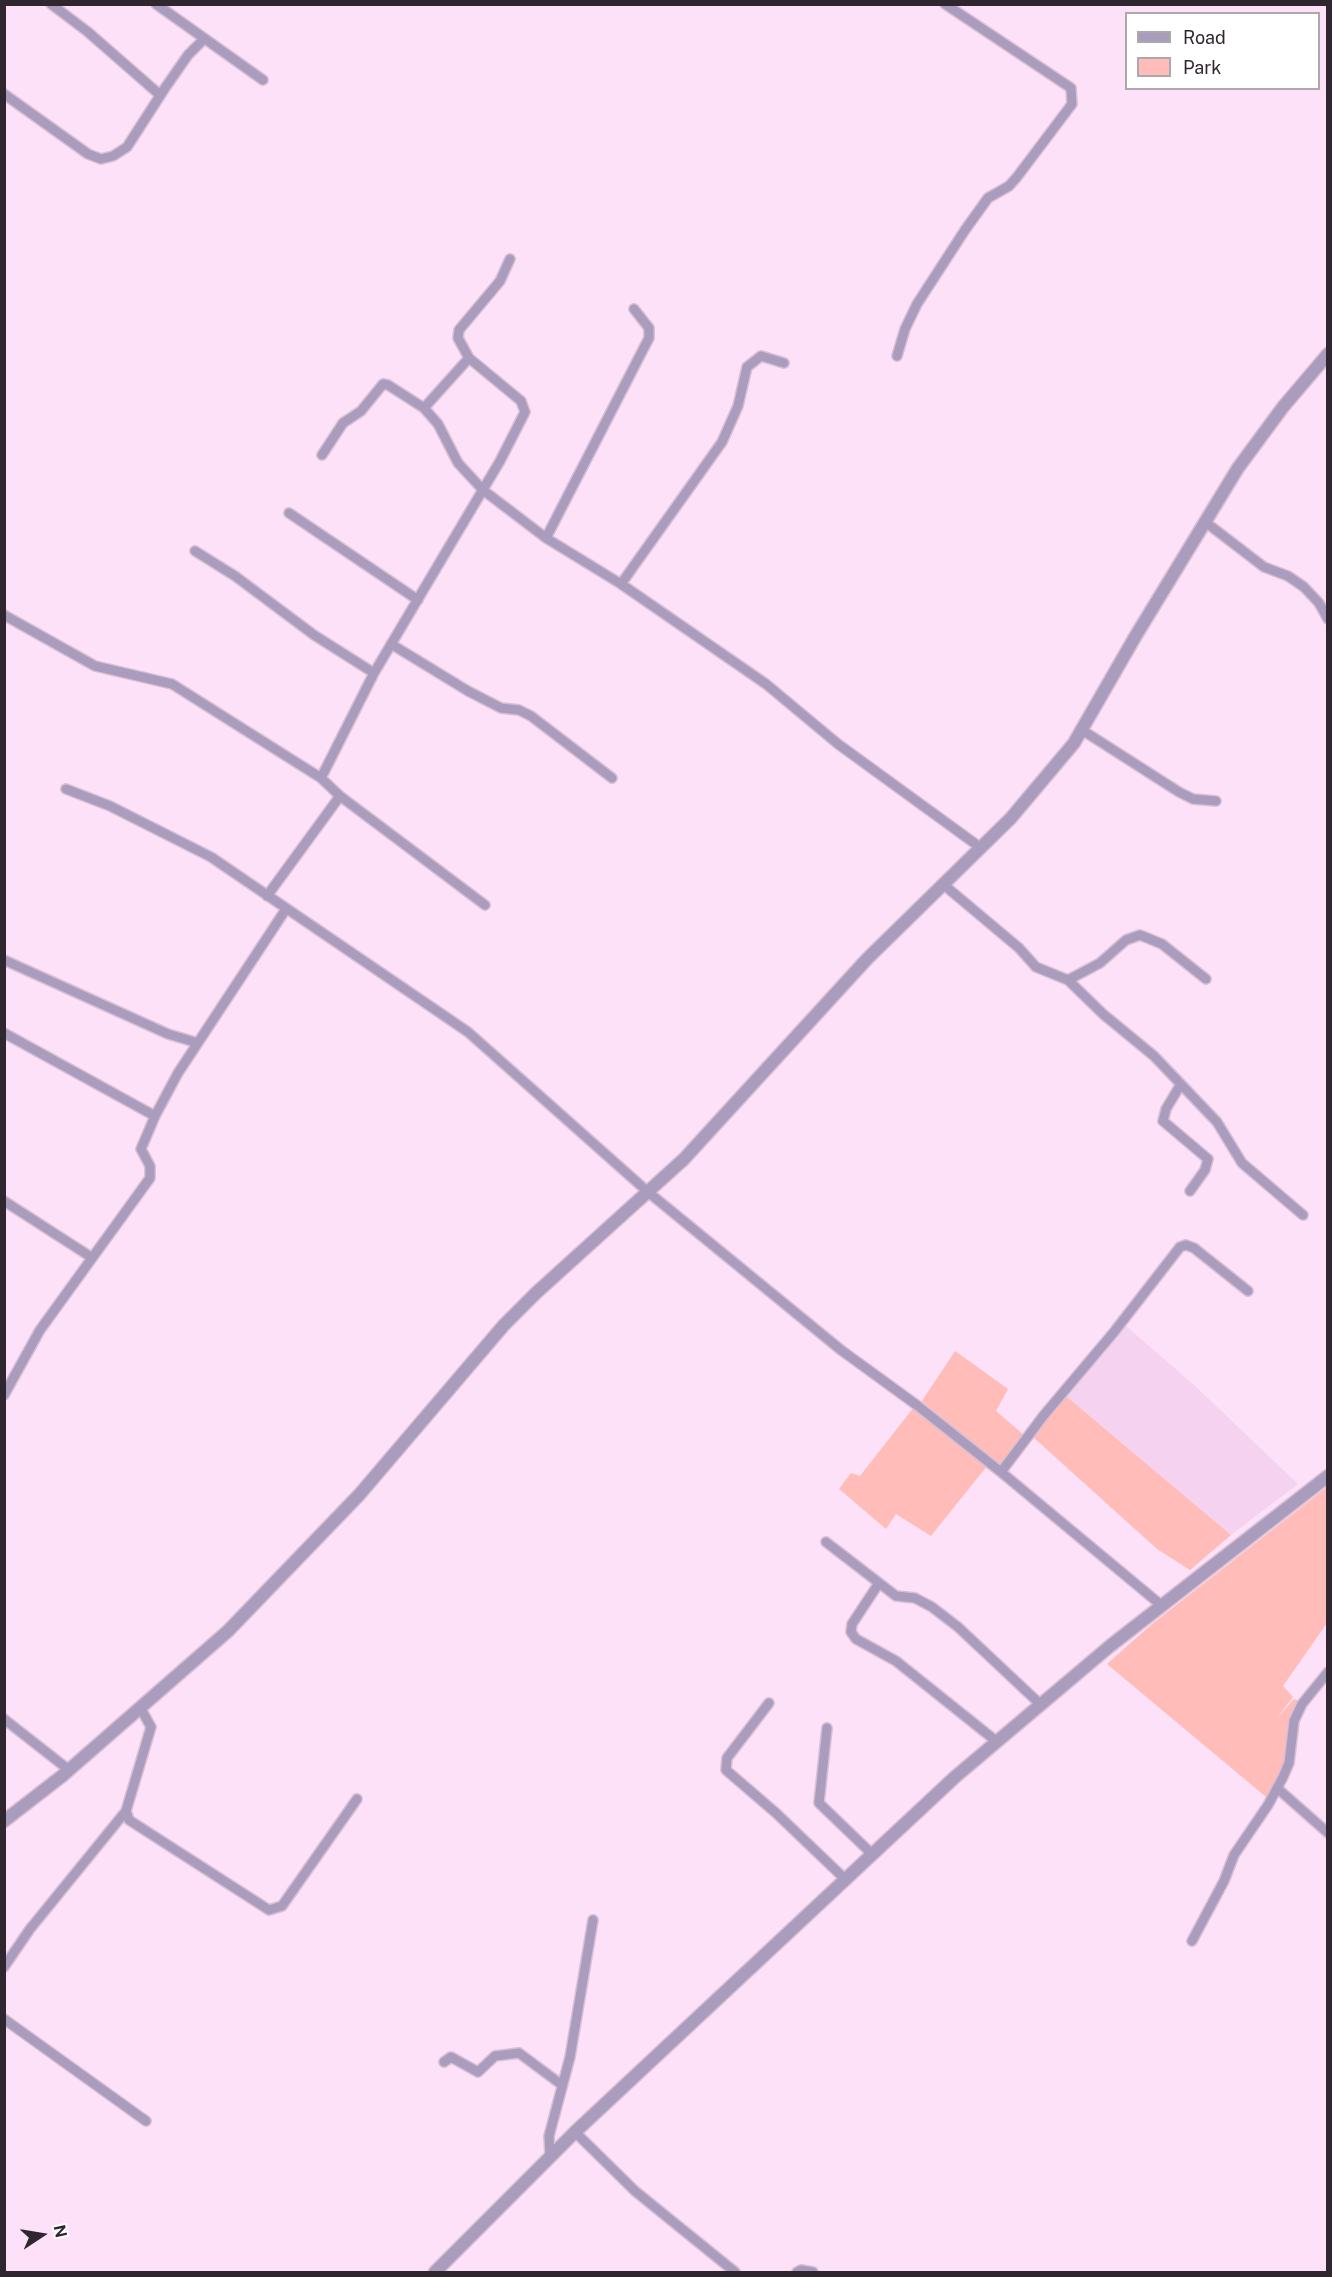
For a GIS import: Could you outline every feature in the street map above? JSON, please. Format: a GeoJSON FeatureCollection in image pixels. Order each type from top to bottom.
{"type":"FeatureCollection","features":[{"type":"Feature","properties":{"kind":"street"},"geometry":{"type":"LineString","coordinates":[[51,4],[88,32],[160,95]]}},
{"type":"Feature","properties":{"kind":"street"},"geometry":{"type":"LineString","coordinates":[[156,4],[263,80]]}},
{"type":"Feature","properties":{"kind":"street"},"geometry":{"type":"LineString","coordinates":[[897,356],[905,329],[917,304],[965,230],[988,198],[1009,186],[1017,177],[1072,104],[1071,88],[1030,58],[945,4]]}},
{"type":"Feature","properties":{"kind":"street"},"geometry":{"type":"LineString","coordinates":[[4,94],[88,154],[101,159],[113,156],[127,147],[188,55],[204,39]]}},
{"type":"Feature","properties":{"kind":"street"},"geometry":{"type":"LineString","coordinates":[[321,778],[374,673],[518,430],[524,406],[469,358],[458,338],[459,330],[500,281],[510,259]]}},
{"type":"Feature","properties":{"kind":"street"},"geometry":{"type":"LineString","coordinates":[[546,538],[649,338],[649,328],[634,309]]}},
{"type":"Feature","properties":{"kind":"street"},"geometry":{"type":"LineString","coordinates":[[4,1821],[141,1709],[228,1631],[359,1495],[504,1325],[648,1192],[714,1127],[860,967],[981,848],[1040,784],[1082,730],[1204,521],[1282,407],[1328,354]]}},
{"type":"Feature","properties":{"kind":"street"},"geometry":{"type":"LineString","coordinates":[[621,584],[722,442],[738,406],[747,367],[761,356],[784,363]]}},
{"type":"Feature","properties":{"kind":"street"},"geometry":{"type":"LineString","coordinates":[[424,408],[469,358]]}},
{"type":"Feature","properties":{"kind":"street"},"geometry":{"type":"LineString","coordinates":[[322,455],[343,423],[361,411],[382,384],[388,385],[424,408],[438,424],[458,462],[483,490],[546,538],[621,584],[766,684],[838,744],[981,848]]}},
{"type":"Feature","properties":{"kind":"street"},"geometry":{"type":"LineString","coordinates":[[289,513],[418,600]]}},
{"type":"Feature","properties":{"kind":"street"},"geometry":{"type":"LineString","coordinates":[[1204,521],[1264,567],[1288,576],[1304,587],[1328,619]]}},
{"type":"Feature","properties":{"kind":"street"},"geometry":{"type":"LineString","coordinates":[[195,551],[235,576],[314,635],[374,673]]}},
{"type":"Feature","properties":{"kind":"street"},"geometry":{"type":"LineString","coordinates":[[4,615],[94,666],[172,684],[321,778],[340,796],[485,905]]}},
{"type":"Feature","properties":{"kind":"street"},"geometry":{"type":"LineString","coordinates":[[391,644],[484,700],[501,708],[519,710],[531,716],[612,778]]}},
{"type":"Feature","properties":{"kind":"street"},"geometry":{"type":"LineString","coordinates":[[1082,730],[1179,792],[1193,799],[1216,801]]}},
{"type":"Feature","properties":{"kind":"street"},"geometry":{"type":"LineString","coordinates":[[66,789],[110,806],[211,857],[254,884],[267,896],[468,1032],[648,1192],[841,1350],[918,1406],[1001,1472],[1161,1605]]}},
{"type":"Feature","properties":{"kind":"street"},"geometry":{"type":"LineString","coordinates":[[267,896],[340,796]]}},
{"type":"Feature","properties":{"kind":"street"},"geometry":{"type":"LineString","coordinates":[[944,885],[1020,948],[1036,967],[1068,980],[1103,1014],[1154,1056],[1217,1122],[1242,1163],[1303,1215]]}},
{"type":"Feature","properties":{"kind":"street"},"geometry":{"type":"LineString","coordinates":[[4,1395],[40,1330],[150,1178],[152,1172],[141,1149],[155,1116],[198,1043],[286,909]]}},
{"type":"Feature","properties":{"kind":"street"},"geometry":{"type":"LineString","coordinates":[[1068,980],[1100,963],[1126,940],[1140,935],[1162,944],[1206,979]]}},
{"type":"Feature","properties":{"kind":"street"},"geometry":{"type":"LineString","coordinates":[[4,960],[168,1034],[198,1043]]}},
{"type":"Feature","properties":{"kind":"street"},"geometry":{"type":"LineString","coordinates":[[4,1033],[155,1116]]}},
{"type":"Feature","properties":{"kind":"street"},"geometry":{"type":"LineString","coordinates":[[1181,1084],[1166,1109],[1163,1120],[1208,1159],[1205,1170],[1190,1191]]}},
{"type":"Feature","properties":{"kind":"street"},"geometry":{"type":"LineString","coordinates":[[4,1201],[91,1257]]}},
{"type":"Feature","properties":{"kind":"street"},"geometry":{"type":"LineString","coordinates":[[1001,1472],[1044,1415],[1114,1332],[1180,1247],[1186,1245],[1194,1248],[1248,1292]]}},
{"type":"Feature","properties":{"kind":"street"},"geometry":{"type":"LineString","coordinates":[[435,2272],[574,2132],[996,1741],[1161,1605],[1328,1476]]}},
{"type":"Feature","properties":{"kind":"street"},"geometry":{"type":"LineString","coordinates":[[826,1542],[896,1596],[915,1598],[932,1607],[958,1627],[1040,1704]]}},
{"type":"Feature","properties":{"kind":"street"},"geometry":{"type":"LineString","coordinates":[[879,1583],[852,1624],[852,1632],[856,1639],[896,1661],[996,1741]]}},
{"type":"Feature","properties":{"kind":"street"},"geometry":{"type":"LineString","coordinates":[[1192,1941],[1224,1881],[1234,1855],[1277,1788],[1289,1763],[1294,1721],[1302,1704],[1328,1672]]}},
{"type":"Feature","properties":{"kind":"street"},"geometry":{"type":"LineString","coordinates":[[769,1703],[728,1758],[726,1770],[776,1813],[846,1880]]}},
{"type":"Feature","properties":{"kind":"street"},"geometry":{"type":"LineString","coordinates":[[4,1967],[30,1929],[126,1811],[151,1727],[141,1709]]}},
{"type":"Feature","properties":{"kind":"street"},"geometry":{"type":"LineString","coordinates":[[4,1719],[69,1770]]}},
{"type":"Feature","properties":{"kind":"street"},"geometry":{"type":"LineString","coordinates":[[827,1728],[819,1803],[872,1854]]}},
{"type":"Feature","properties":{"kind":"street"},"geometry":{"type":"LineString","coordinates":[[1277,1788],[1328,1833]]}},
{"type":"Feature","properties":{"kind":"street"},"geometry":{"type":"LineString","coordinates":[[126,1811],[129,1820],[269,1910],[282,1906],[357,1799]]}},
{"type":"Feature","properties":{"kind":"street"},"geometry":{"type":"LineString","coordinates":[[550,2156],[549,2136],[570,2057],[593,1920]]}},
{"type":"Feature","properties":{"kind":"street"},"geometry":{"type":"LineString","coordinates":[[4,2019],[146,2121]]}},
{"type":"Feature","properties":{"kind":"street"},"geometry":{"type":"LineString","coordinates":[[444,2062],[451,2057],[478,2072],[495,2056],[519,2053],[562,2085]]}},
{"type":"Feature","properties":{"kind":"street"},"geometry":{"type":"LineString","coordinates":[[574,2132],[635,2191],[735,2272]]}},
{"type":"Feature","properties":{"kind":"street"},"geometry":{"type":"LineString","coordinates":[[797,2272],[801,2270],[813,2272]]}},
{"type":"Feature","properties":{"kind":"shaded area"},"geometry":{"type":"Polygon","coordinates":[[[1125,1325],[1194,1385],[1298,1484],[1231,1535],[1066,1396],[1125,1325]]]}},
{"type":"Feature","properties":{"kind":"green space"},"geometry":{"type":"Polygon","coordinates":[[[955,1351],[1008,1389],[996,1411],[1024,1435],[1001,1467],[922,1401],[955,1351]]]}},
{"type":"Feature","properties":{"kind":"green space"},"geometry":{"type":"Polygon","coordinates":[[[1066,1396],[1231,1535],[1190,1570],[1157,1549],[1033,1437],[1066,1396]]]}},
{"type":"Feature","properties":{"kind":"green space"},"geometry":{"type":"Polygon","coordinates":[[[914,1407],[987,1466],[931,1536],[896,1514],[886,1529],[839,1489],[851,1473],[860,1476],[914,1407]]]}},
{"type":"Feature","properties":{"kind":"green space"},"geometry":{"type":"Polygon","coordinates":[[[1327,1487],[1327,1623],[1283,1686],[1293,1697],[1276,1719],[1294,1699],[1299,1701],[1280,1777],[1266,1797],[1107,1664],[1152,1624],[1327,1487]]]}}]}
